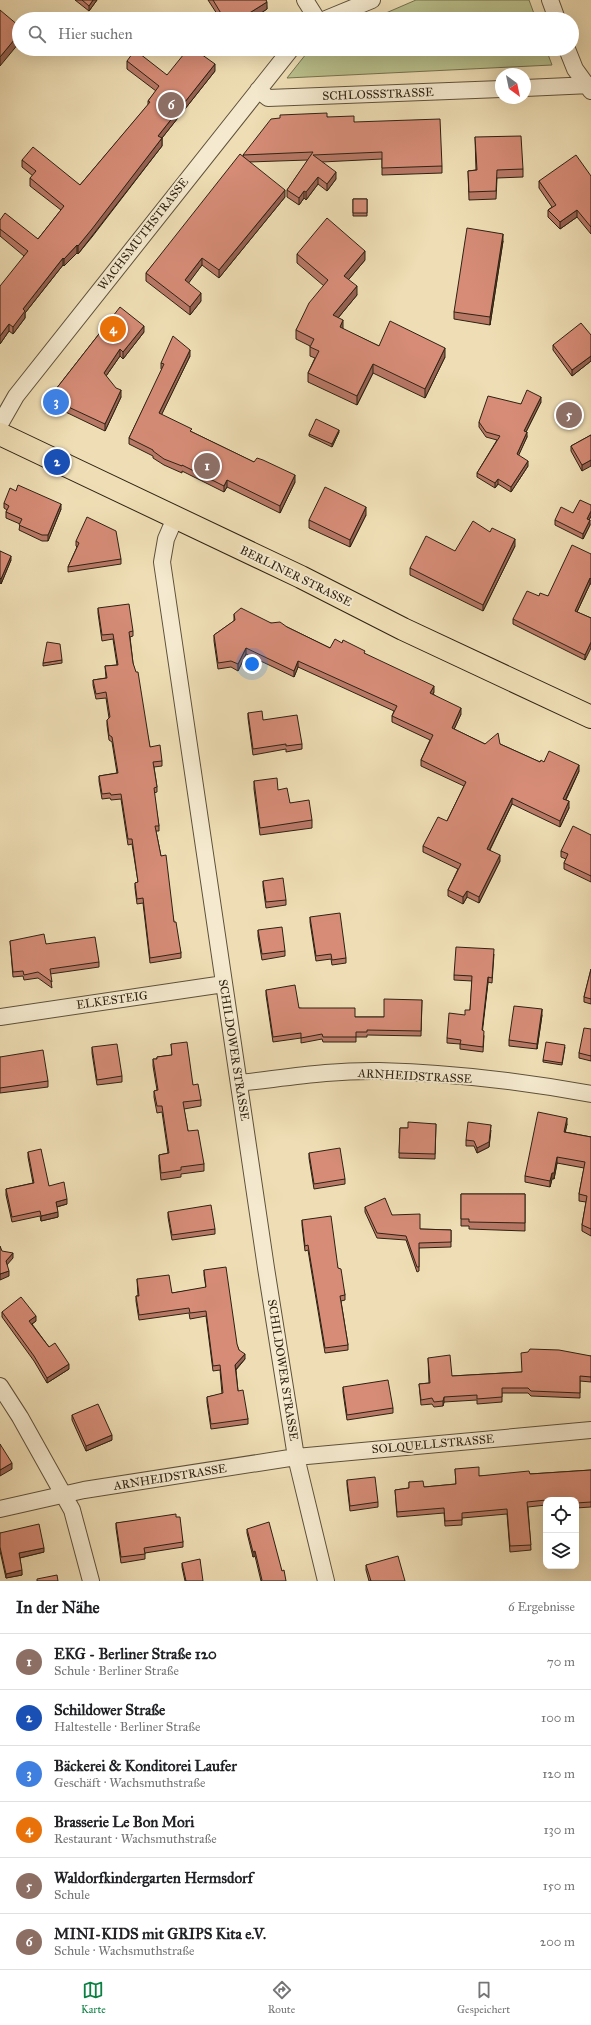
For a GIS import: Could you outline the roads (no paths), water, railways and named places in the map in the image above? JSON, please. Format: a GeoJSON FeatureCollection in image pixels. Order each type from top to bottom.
{"type":"FeatureCollection","features":[{"type":"Feature","properties":{"kind":"main road","name":"BERLINER STRASSE"},"geometry":{"type":"LineString","coordinates":[[0,434],[301,577],[417,636],[591,717]]}},
{"type":"Feature","properties":{"kind":"street"},"geometry":{"type":"LineString","coordinates":[[305,0],[313,12]]}},
{"type":"Feature","properties":{"kind":"street"},"geometry":{"type":"LineString","coordinates":[[343,12],[372,0]]}},
{"type":"Feature","properties":{"kind":"street"},"geometry":{"type":"LineString","coordinates":[[550,0],[554,12]]}},
{"type":"Feature","properties":{"kind":"street","name":"WACHSMUTHSTRASSE"},"geometry":{"type":"LineString","coordinates":[[0,424],[16,396],[285,56]]}},
{"type":"Feature","properties":{"kind":"street"},"geometry":{"type":"LineString","coordinates":[[570,56],[575,69],[590,87]]}},
{"type":"Feature","properties":{"kind":"street"},"geometry":{"type":"LineString","coordinates":[[531,88],[590,87]]}},
{"type":"Feature","properties":{"kind":"street","name":"SCHLOSSSTRASSE"},"geometry":{"type":"LineString","coordinates":[[258,90],[268,98],[495,89]]}},
{"type":"Feature","properties":{"kind":"street","name":"SCHILDOWER STRASSE"},"geometry":{"type":"LineString","coordinates":[[175,518],[166,539],[162,562],[296,1457],[326,1581]]}},
{"type":"Feature","properties":{"kind":"street","name":"ELKESTEIG"},"geometry":{"type":"LineString","coordinates":[[0,1017],[224,984]]}},
{"type":"Feature","properties":{"kind":"street","name":"ARNHEIDSTRASSE"},"geometry":{"type":"LineString","coordinates":[[239,1083],[301,1076],[378,1071],[508,1081],[591,1094]]}},
{"type":"Feature","properties":{"kind":"street"},"geometry":{"type":"LineString","coordinates":[[0,1386],[72,1510],[91,1581]]}},
{"type":"Feature","properties":{"kind":"street","name":"SOLQUELLSTRASSE"},"geometry":{"type":"LineString","coordinates":[[275,1460],[591,1430]]}},
{"type":"Feature","properties":{"kind":"street","name":"ARNHEIDSTRASSE"},"geometry":{"type":"LineString","coordinates":[[64,1494],[275,1460]]}},
{"type":"Feature","properties":{"kind":"street"},"geometry":{"type":"LineString","coordinates":[[0,1509],[64,1494]]}},
{"type":"Feature","properties":{"kind":"place","name":"MINI-KIDS mit GRIPS Kita e.V."},"geometry":{"type":"Point","coordinates":[171,105]}},
{"type":"Feature","properties":{"kind":"place","name":"Brasserie Le Bon Mori"},"geometry":{"type":"Point","coordinates":[113,329]}},
{"type":"Feature","properties":{"kind":"place","name":"Bäckerei & Konditorei Laufer"},"geometry":{"type":"Point","coordinates":[56,402]}},
{"type":"Feature","properties":{"kind":"place","name":"Waldorfkindergarten Hermsdorf"},"geometry":{"type":"Point","coordinates":[569,415]}},
{"type":"Feature","properties":{"kind":"place","name":"Schildower Straße"},"geometry":{"type":"Point","coordinates":[57,462]}},
{"type":"Feature","properties":{"kind":"place","name":"EKG - Berliner Straße 120"},"geometry":{"type":"Point","coordinates":[207,466]}}]}
